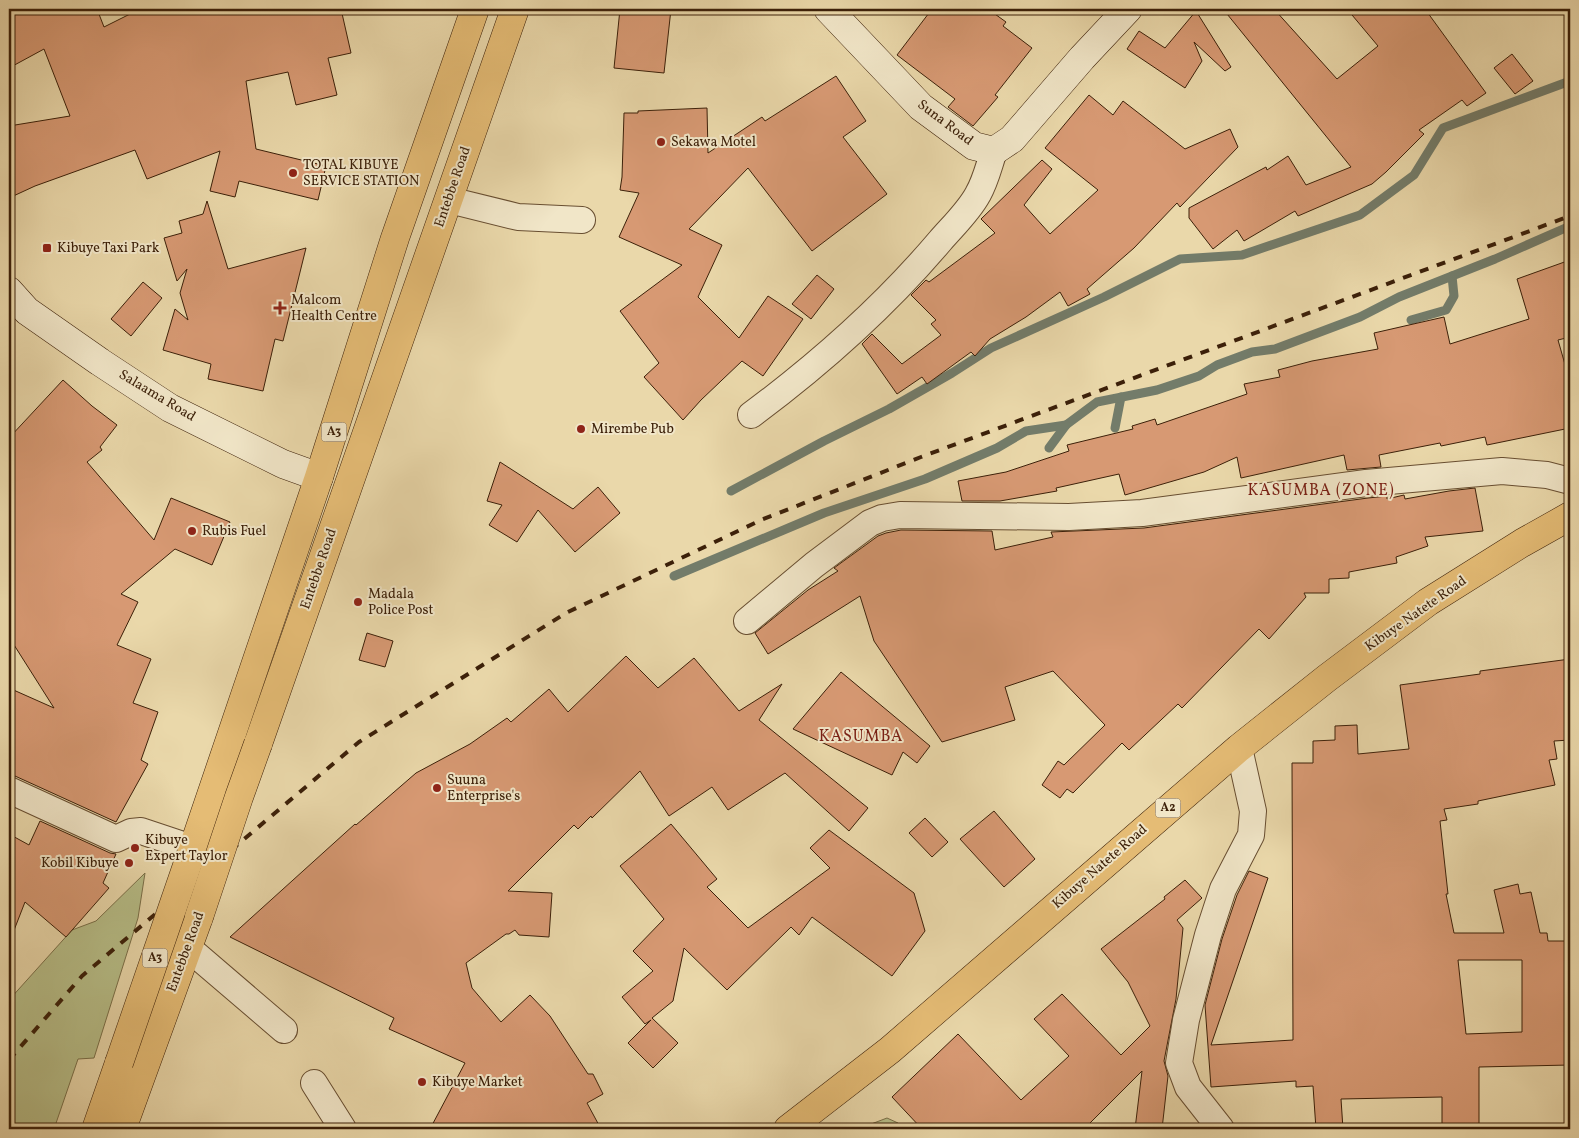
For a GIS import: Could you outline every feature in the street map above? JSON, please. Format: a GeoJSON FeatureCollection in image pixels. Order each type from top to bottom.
{"type":"FeatureCollection","features":[{"type":"Feature","properties":{"kind":"main road","name":"Entebbe Road"},"geometry":{"type":"LineString","coordinates":[[96,1129],[319,477],[395,238],[474,9]]}},
{"type":"Feature","properties":{"kind":"main road","name":"Entebbe Road"},"geometry":{"type":"LineString","coordinates":[[122,1129],[199,917],[239,797],[515,9]]}},
{"type":"Feature","properties":{"kind":"main road","name":"Kibuye Natete Road"},"geometry":{"type":"LineString","coordinates":[[788,1129],[890,1050],[1239,748],[1327,678],[1428,602],[1522,543],[1570,516]]}},
{"type":"Feature","properties":{"kind":"street","name":"Suna Road"},"geometry":{"type":"LineString","coordinates":[[828,9],[921,107],[974,146],[994,151]]}},
{"type":"Feature","properties":{"kind":"street"},"geometry":{"type":"LineString","coordinates":[[751,415],[826,357],[858,328],[926,258],[978,195],[994,151],[1012,139],[1082,58],[1128,9]]}},
{"type":"Feature","properties":{"kind":"street"},"geometry":{"type":"LineString","coordinates":[[449,200],[518,217],[582,220]]}},
{"type":"Feature","properties":{"kind":"street","name":"Salaama Road"},"geometry":{"type":"LineString","coordinates":[[9,291],[27,311],[170,408],[283,464],[319,477]]}},
{"type":"Feature","properties":{"kind":"street"},"geometry":{"type":"LineString","coordinates":[[747,621],[814,565],[863,528],[882,518],[900,515],[1069,517],[1142,513],[1366,483],[1502,471],[1547,475],[1570,481]]}},
{"type":"Feature","properties":{"kind":"street"},"geometry":{"type":"LineString","coordinates":[[1221,1129],[1188,1087],[1179,1063],[1186,1020],[1208,935],[1223,889],[1251,835],[1253,811],[1239,748]]}},
{"type":"Feature","properties":{"kind":"street"},"geometry":{"type":"LineString","coordinates":[[9,790],[116,839],[131,832],[141,831],[192,851]]}},
{"type":"Feature","properties":{"kind":"street"},"geometry":{"type":"LineString","coordinates":[[188,947],[284,1030]]}},
{"type":"Feature","properties":{"kind":"street"},"geometry":{"type":"LineString","coordinates":[[314,1083],[343,1129]]}},
{"type":"Feature","properties":{"kind":"green space"},"geometry":{"type":"Polygon","coordinates":[[[145,873],[138,918],[94,1058],[78,1059],[54,1129],[9,1129],[9,1000],[72,930],[96,921],[145,873]]]}},
{"type":"Feature","properties":{"kind":"green space"},"geometry":{"type":"Polygon","coordinates":[[[887,1118],[898,1123],[897,1129],[858,1129],[887,1118]]]}},
{"type":"Feature","properties":{"kind":"building"},"geometry":{"type":"Polygon","coordinates":[[[9,9],[97,9],[104,27],[140,9],[341,9],[351,53],[328,58],[337,95],[296,105],[288,72],[246,81],[256,149],[326,166],[318,200],[239,181],[235,197],[210,191],[220,151],[147,179],[135,150],[35,186],[9,198],[9,126],[70,116],[44,49],[9,68],[9,9]]]}},
{"type":"Feature","properties":{"kind":"building"},"geometry":{"type":"Polygon","coordinates":[[[620,9],[671,9],[664,73],[614,68],[620,9]]]}},
{"type":"Feature","properties":{"kind":"building"},"geometry":{"type":"Polygon","coordinates":[[[932,9],[988,9],[1006,22],[1003,26],[1032,48],[995,95],[998,97],[973,126],[948,107],[955,99],[897,55],[932,9]]]}},
{"type":"Feature","properties":{"kind":"building"},"geometry":{"type":"Polygon","coordinates":[[[1223,9],[1274,9],[1337,79],[1378,46],[1347,9],[1425,9],[1486,93],[1467,106],[1462,100],[1419,130],[1424,134],[1372,184],[1298,216],[1295,211],[1244,241],[1237,230],[1213,249],[1189,218],[1189,208],[1266,167],[1267,170],[1288,156],[1306,185],[1351,167],[1223,9]]]}},
{"type":"Feature","properties":{"kind":"building"},"geometry":{"type":"Polygon","coordinates":[[[1196,11],[1231,67],[1225,71],[1194,42],[1202,61],[1185,88],[1127,49],[1139,31],[1165,48],[1196,11]]]}},
{"type":"Feature","properties":{"kind":"building"},"geometry":{"type":"Polygon","coordinates":[[[1512,54],[1533,81],[1515,94],[1494,68],[1512,54]]]}},
{"type":"Feature","properties":{"kind":"building"},"geometry":{"type":"Polygon","coordinates":[[[836,76],[866,121],[843,137],[887,194],[812,251],[748,168],[689,229],[722,245],[698,297],[739,338],[768,296],[803,319],[763,376],[742,361],[683,420],[644,377],[659,363],[620,311],[682,265],[619,237],[639,193],[620,190],[624,113],[707,108],[708,153],[762,117],[765,121],[836,76]]]}},
{"type":"Feature","properties":{"kind":"building"},"geometry":{"type":"Polygon","coordinates":[[[1089,95],[1113,115],[1123,101],[1185,149],[1230,129],[1238,147],[1180,207],[1177,203],[1134,248],[1087,289],[1090,294],[1068,306],[1060,292],[1026,317],[990,339],[975,356],[971,352],[927,384],[922,377],[897,394],[862,344],[872,334],[902,364],[941,335],[931,324],[936,320],[911,295],[926,280],[929,282],[995,233],[981,219],[1042,160],[1052,169],[1024,205],[1050,234],[1098,190],[1045,148],[1089,95]]]}},
{"type":"Feature","properties":{"kind":"building"},"geometry":{"type":"Polygon","coordinates":[[[207,201],[228,269],[306,248],[283,341],[275,339],[263,391],[208,379],[211,364],[163,350],[175,309],[188,320],[180,293],[187,269],[177,281],[164,238],[182,233],[179,221],[203,214],[207,201]]]}},
{"type":"Feature","properties":{"kind":"building"},"geometry":{"type":"Polygon","coordinates":[[[1570,260],[1570,337],[1558,340],[1570,382],[1570,428],[1487,445],[1485,437],[1441,446],[1440,443],[1379,455],[1381,467],[1347,470],[1344,455],[1241,478],[1237,457],[1204,472],[1125,495],[1119,474],[1056,488],[1057,491],[1000,501],[962,501],[958,481],[1006,472],[1069,451],[1067,445],[1133,429],[1132,426],[1155,419],[1157,425],[1247,394],[1244,384],[1280,377],[1278,370],[1312,361],[1378,349],[1374,333],[1444,317],[1450,344],[1529,319],[1517,279],[1570,260]]]}},
{"type":"Feature","properties":{"kind":"building"},"geometry":{"type":"Polygon","coordinates":[[[817,275],[834,289],[811,319],[792,304],[817,275]]]}},
{"type":"Feature","properties":{"kind":"building"},"geometry":{"type":"Polygon","coordinates":[[[143,282],[162,298],[131,336],[111,319],[143,282]]]}},
{"type":"Feature","properties":{"kind":"building"},"geometry":{"type":"Polygon","coordinates":[[[63,380],[117,425],[100,447],[102,450],[87,462],[154,540],[171,498],[230,522],[212,565],[175,549],[121,594],[138,602],[117,645],[151,659],[133,703],[158,712],[141,760],[148,764],[116,822],[9,775],[9,688],[54,708],[9,637],[9,438],[63,380]]]}},
{"type":"Feature","properties":{"kind":"building"},"geometry":{"type":"Polygon","coordinates":[[[500,462],[573,509],[598,487],[620,513],[575,552],[538,510],[517,542],[489,525],[502,505],[487,501],[500,462]]]}},
{"type":"Feature","properties":{"kind":"building"},"geometry":{"type":"Polygon","coordinates":[[[1475,488],[1483,531],[1425,537],[1428,546],[1396,557],[1397,563],[1349,572],[1349,578],[1329,579],[1329,593],[1304,593],[1306,597],[1269,639],[1259,629],[1182,708],[1178,704],[1129,750],[1122,743],[1073,793],[1067,789],[1060,798],[1042,785],[1058,761],[1064,765],[1105,725],[1053,671],[1005,687],[1015,720],[942,742],[874,641],[860,596],[768,654],[755,633],[808,590],[838,571],[834,568],[878,536],[886,533],[901,530],[992,531],[995,550],[1053,537],[1051,532],[1144,528],[1368,498],[1387,496],[1387,499],[1404,495],[1405,499],[1475,488]]]}},
{"type":"Feature","properties":{"kind":"building"},"geometry":{"type":"Polygon","coordinates":[[[367,633],[393,641],[385,667],[359,660],[367,633]]]}},
{"type":"Feature","properties":{"kind":"building"},"geometry":{"type":"Polygon","coordinates":[[[626,656],[658,688],[694,658],[739,711],[782,684],[759,720],[868,808],[849,831],[785,773],[728,810],[712,787],[669,816],[640,771],[592,818],[591,816],[578,829],[574,825],[508,891],[552,893],[549,937],[519,935],[515,930],[506,934],[466,963],[472,988],[501,1022],[530,995],[550,1016],[588,1074],[593,1074],[603,1094],[587,1103],[601,1129],[430,1129],[465,1063],[389,1029],[394,1018],[230,937],[355,824],[416,773],[470,744],[507,718],[511,722],[549,689],[568,712],[626,656]]]}},
{"type":"Feature","properties":{"kind":"building"},"geometry":{"type":"Polygon","coordinates":[[[1570,659],[1570,740],[1554,741],[1557,759],[1549,760],[1555,785],[1478,801],[1478,804],[1444,809],[1447,820],[1440,821],[1448,894],[1446,894],[1454,933],[1504,933],[1494,890],[1518,884],[1520,894],[1531,892],[1540,933],[1547,933],[1548,941],[1570,941],[1570,1065],[1479,1067],[1479,1129],[1442,1129],[1442,1097],[1341,1099],[1343,1129],[1316,1129],[1313,1086],[1296,1087],[1296,1081],[1211,1087],[1205,1005],[1222,939],[1237,895],[1249,871],[1268,878],[1211,1045],[1293,1040],[1292,763],[1313,763],[1313,741],[1335,740],[1335,726],[1357,725],[1358,754],[1409,749],[1400,685],[1480,674],[1480,671],[1570,659]],[[1458,960],[1466,1034],[1522,1032],[1522,960],[1458,960]]]}},
{"type":"Feature","properties":{"kind":"building"},"geometry":{"type":"Polygon","coordinates":[[[841,672],[930,746],[917,763],[903,752],[892,775],[793,729],[841,672]]]}},
{"type":"Feature","properties":{"kind":"building"},"geometry":{"type":"Polygon","coordinates":[[[994,811],[1035,859],[1004,887],[960,839],[994,811]]]}},
{"type":"Feature","properties":{"kind":"building"},"geometry":{"type":"Polygon","coordinates":[[[925,818],[948,842],[932,857],[909,833],[925,818]]]}},
{"type":"Feature","properties":{"kind":"building"},"geometry":{"type":"Polygon","coordinates":[[[40,821],[116,854],[103,883],[109,888],[66,937],[25,902],[11,938],[9,938],[9,834],[29,845],[40,821]]]}},
{"type":"Feature","properties":{"kind":"building"},"geometry":{"type":"Polygon","coordinates":[[[671,824],[717,879],[707,887],[748,928],[830,868],[810,848],[829,830],[914,893],[925,931],[892,976],[812,917],[799,935],[791,927],[727,990],[684,948],[673,1001],[652,1018],[678,1043],[653,1068],[628,1043],[651,1020],[645,1024],[622,997],[653,971],[633,951],[664,919],[620,866],[671,824]]]}},
{"type":"Feature","properties":{"kind":"building"},"geometry":{"type":"Polygon","coordinates":[[[1185,880],[1202,898],[1177,920],[1183,928],[1176,999],[1164,1061],[1168,1076],[1162,1129],[1135,1129],[1142,1071],[1084,1129],[922,1129],[892,1097],[958,1034],[1021,1100],[1069,1056],[1034,1019],[1062,994],[1121,1055],[1150,1026],[1128,982],[1101,949],[1165,899],[1164,897],[1185,880]]]}},
{"type":"Feature","properties":{"kind":"waterway"},"geometry":{"type":"LineString","coordinates":[[731,491],[824,441],[889,409],[991,348],[1104,297],[1180,259],[1242,255],[1360,215],[1414,175],[1443,128],[1570,81]]}},
{"type":"Feature","properties":{"kind":"waterway"},"geometry":{"type":"LineString","coordinates":[[1049,448],[1066,425],[1097,402],[1157,390],[1199,376],[1217,365],[1252,352],[1275,349],[1360,317],[1399,297],[1495,259],[1570,226]]}},
{"type":"Feature","properties":{"kind":"waterway"},"geometry":{"type":"LineString","coordinates":[[1411,320],[1446,310],[1454,296],[1452,276]]}},
{"type":"Feature","properties":{"kind":"waterway"},"geometry":{"type":"LineString","coordinates":[[1115,428],[1121,397]]}},
{"type":"Feature","properties":{"kind":"waterway"},"geometry":{"type":"LineString","coordinates":[[674,576],[824,513],[925,479],[997,448],[1026,431],[1066,425]]}},
{"type":"Feature","properties":{"kind":"railway"},"geometry":{"type":"LineString","coordinates":[[9,1060],[82,976],[359,742],[566,613],[761,520],[921,457],[1570,216]]}},
{"type":"Feature","properties":{"kind":"place","name":"Sekawa Motel"},"geometry":{"type":"Point","coordinates":[661,142]}},
{"type":"Feature","properties":{"kind":"place","name":"TOTAL KIBUYE SERVICE STATION"},"geometry":{"type":"Point","coordinates":[293,173]}},
{"type":"Feature","properties":{"kind":"place","name":"Kibuye Taxi Park"},"geometry":{"type":"Point","coordinates":[47,248]}},
{"type":"Feature","properties":{"kind":"place","name":"Malcom Health Centre"},"geometry":{"type":"Point","coordinates":[280,308]}},
{"type":"Feature","properties":{"kind":"place","name":"Mirembe Pub"},"geometry":{"type":"Point","coordinates":[581,429]}},
{"type":"Feature","properties":{"kind":"place","name":"Rubis Fuel"},"geometry":{"type":"Point","coordinates":[192,531]}},
{"type":"Feature","properties":{"kind":"place","name":"Madala Police Post"},"geometry":{"type":"Point","coordinates":[358,602]}},
{"type":"Feature","properties":{"kind":"place","name":"Suuna Enterprise's"},"geometry":{"type":"Point","coordinates":[437,788]}},
{"type":"Feature","properties":{"kind":"place","name":"Kibuye Expert Taylor"},"geometry":{"type":"Point","coordinates":[135,848]}},
{"type":"Feature","properties":{"kind":"place","name":"Kobil Kibuye"},"geometry":{"type":"Point","coordinates":[129,863]}},
{"type":"Feature","properties":{"kind":"place","name":"Kibuye Market"},"geometry":{"type":"Point","coordinates":[422,1082]}},
{"type":"Feature","properties":{"kind":"district","name":"KASUMBA (ZONE)"},"geometry":{"type":"Point","coordinates":[1321,491]}},
{"type":"Feature","properties":{"kind":"district","name":"KASUMBA"},"geometry":{"type":"Point","coordinates":[861,737]}}]}
